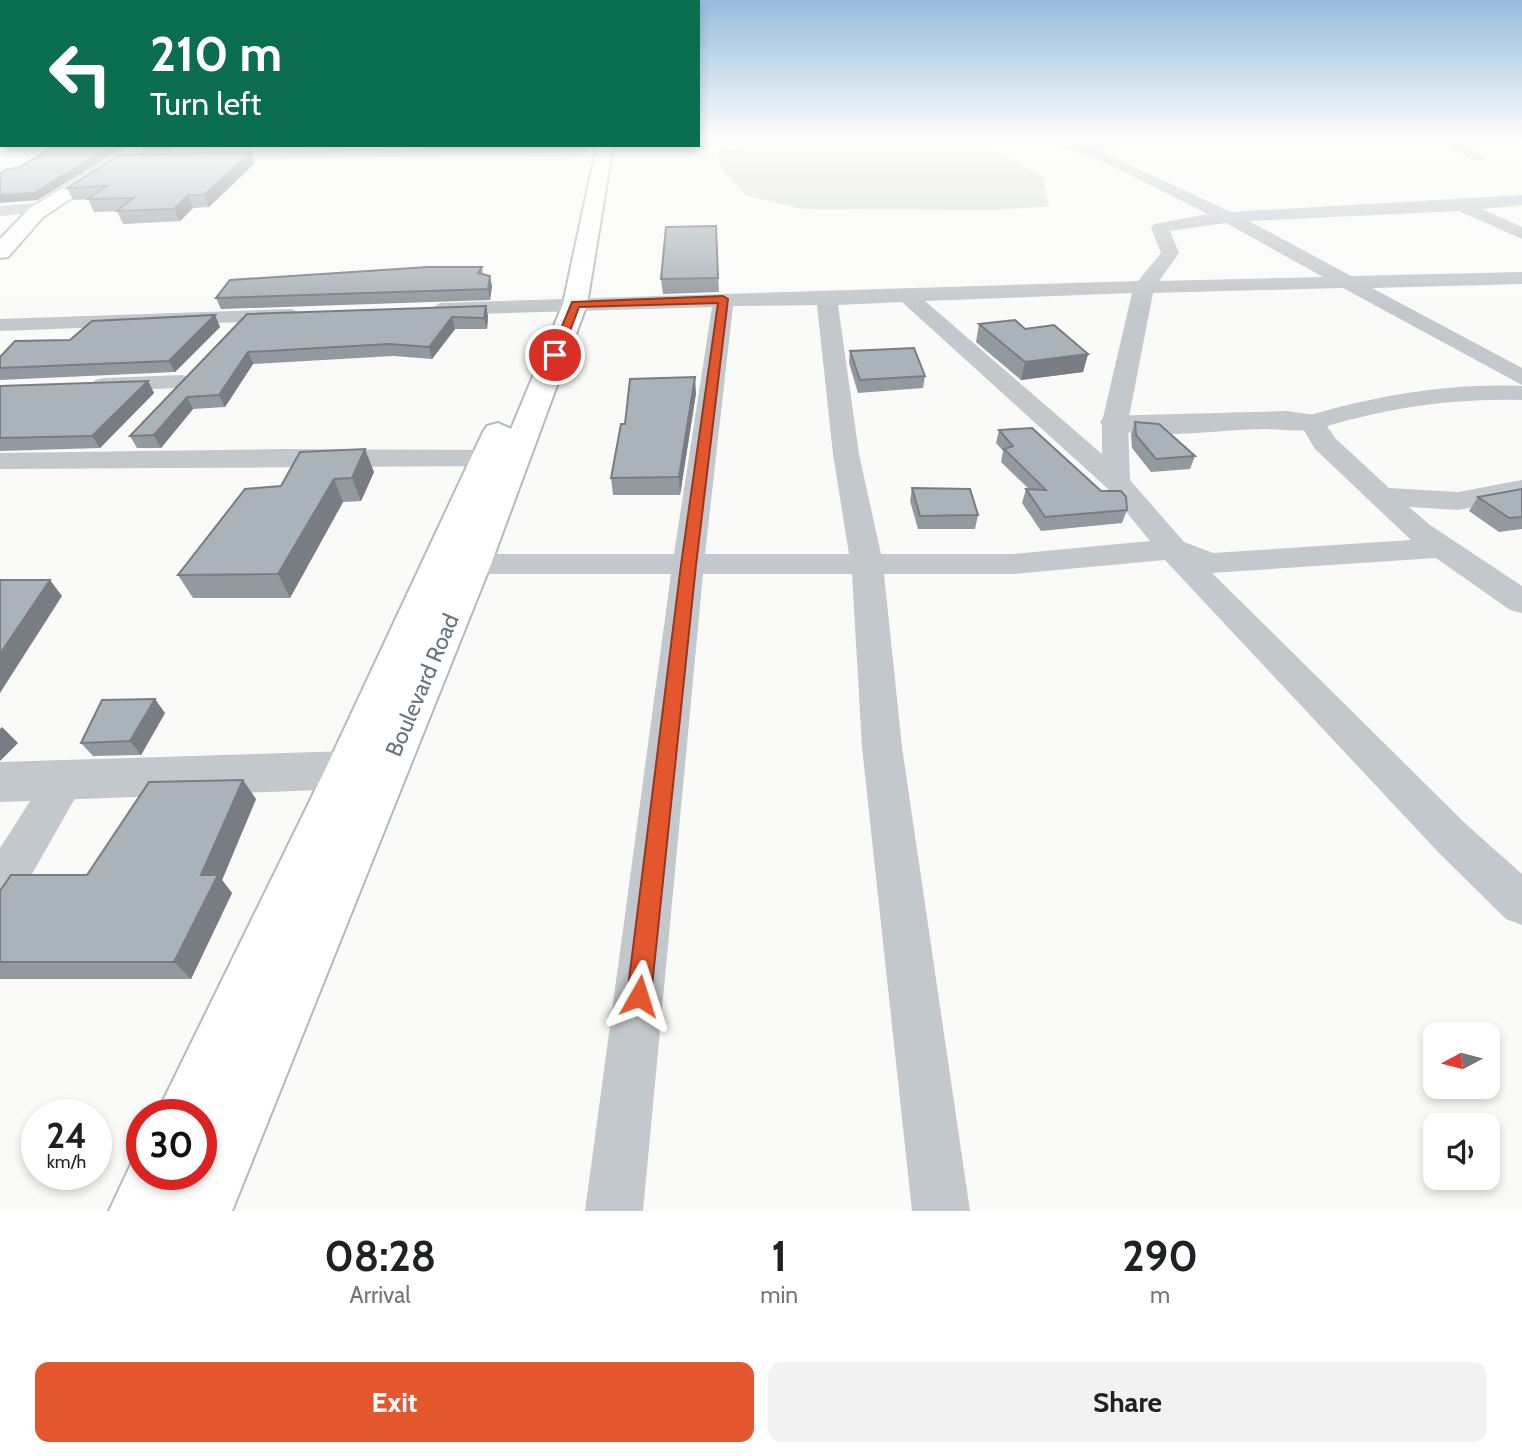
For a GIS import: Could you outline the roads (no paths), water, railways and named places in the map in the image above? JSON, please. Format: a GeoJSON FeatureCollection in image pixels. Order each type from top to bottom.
{"type":"FeatureCollection","features":[{"type":"Feature","properties":{"kind":"main road"},"geometry":{"type":"LineString","coordinates":[[0,252],[46,207],[64,196]]}},
{"type":"Feature","properties":{"kind":"main road","name":"Boulevard Road"},"geometry":{"type":"LineString","coordinates":[[198,1211],[473,564],[563,305],[584,196]]}},
{"type":"Feature","properties":{"kind":"main road","name":"Boulevard Road"},"geometry":{"type":"LineString","coordinates":[[194,1099],[348,770],[486,458],[563,305]]}},
{"type":"Feature","properties":{"kind":"main road"},"geometry":{"type":"LineString","coordinates":[[142,1211],[152,1190]]}},
{"type":"Feature","properties":{"kind":"street"},"geometry":{"type":"LineString","coordinates":[[1183,196],[1230,218],[1522,378]]}},
{"type":"Feature","properties":{"kind":"street"},"geometry":{"type":"LineString","coordinates":[[1116,481],[1115,422],[1144,287],[1170,253],[1160,228],[1187,221],[1462,206],[1522,200]]}},
{"type":"Feature","properties":{"kind":"street"},"geometry":{"type":"LineString","coordinates":[[1462,206],[1522,234]]}},
{"type":"Feature","properties":{"kind":"street"},"geometry":{"type":"LineString","coordinates":[[0,211],[46,207]]}},
{"type":"Feature","properties":{"kind":"street"},"geometry":{"type":"LineString","coordinates":[[412,310],[1522,278]]}},
{"type":"Feature","properties":{"kind":"street"},"geometry":{"type":"LineString","coordinates":[[908,296],[1116,481],[1172,549],[1453,838],[1522,904]]}},
{"type":"Feature","properties":{"kind":"street"},"geometry":{"type":"LineString","coordinates":[[614,1211],[688,565],[723,299]]}},
{"type":"Feature","properties":{"kind":"street"},"geometry":{"type":"LineString","coordinates":[[827,299],[846,454],[867,565],[882,747],[941,1211]]}},
{"type":"Feature","properties":{"kind":"street"},"geometry":{"type":"LineString","coordinates":[[0,325],[316,314]]}},
{"type":"Feature","properties":{"kind":"street"},"geometry":{"type":"LineString","coordinates":[[228,335],[246,316]]}},
{"type":"Feature","properties":{"kind":"street"},"geometry":{"type":"LineString","coordinates":[[155,411],[200,363]]}},
{"type":"Feature","properties":{"kind":"street"},"geometry":{"type":"LineString","coordinates":[[78,386],[182,382]]}},
{"type":"Feature","properties":{"kind":"street"},"geometry":{"type":"LineString","coordinates":[[1115,422],[1145,426],[1277,418],[1312,422],[1348,411],[1437,393],[1522,393]]}},
{"type":"Feature","properties":{"kind":"street"},"geometry":{"type":"LineString","coordinates":[[1312,422],[1324,443],[1419,532],[1522,602]]}},
{"type":"Feature","properties":{"kind":"street"},"geometry":{"type":"LineString","coordinates":[[109,460],[136,430]]}},
{"type":"Feature","properties":{"kind":"street"},"geometry":{"type":"LineString","coordinates":[[0,461],[486,458]]}},
{"type":"Feature","properties":{"kind":"street"},"geometry":{"type":"LineString","coordinates":[[1379,496],[1458,501],[1522,489]]}},
{"type":"Feature","properties":{"kind":"street"},"geometry":{"type":"LineString","coordinates":[[473,564],[1014,564],[1172,549],[1211,563],[1442,548]]}},
{"type":"Feature","properties":{"kind":"street"},"geometry":{"type":"LineString","coordinates":[[0,782],[348,770]]}},
{"type":"Feature","properties":{"kind":"street"},"geometry":{"type":"LineString","coordinates":[[0,887],[66,779]]}}]}
